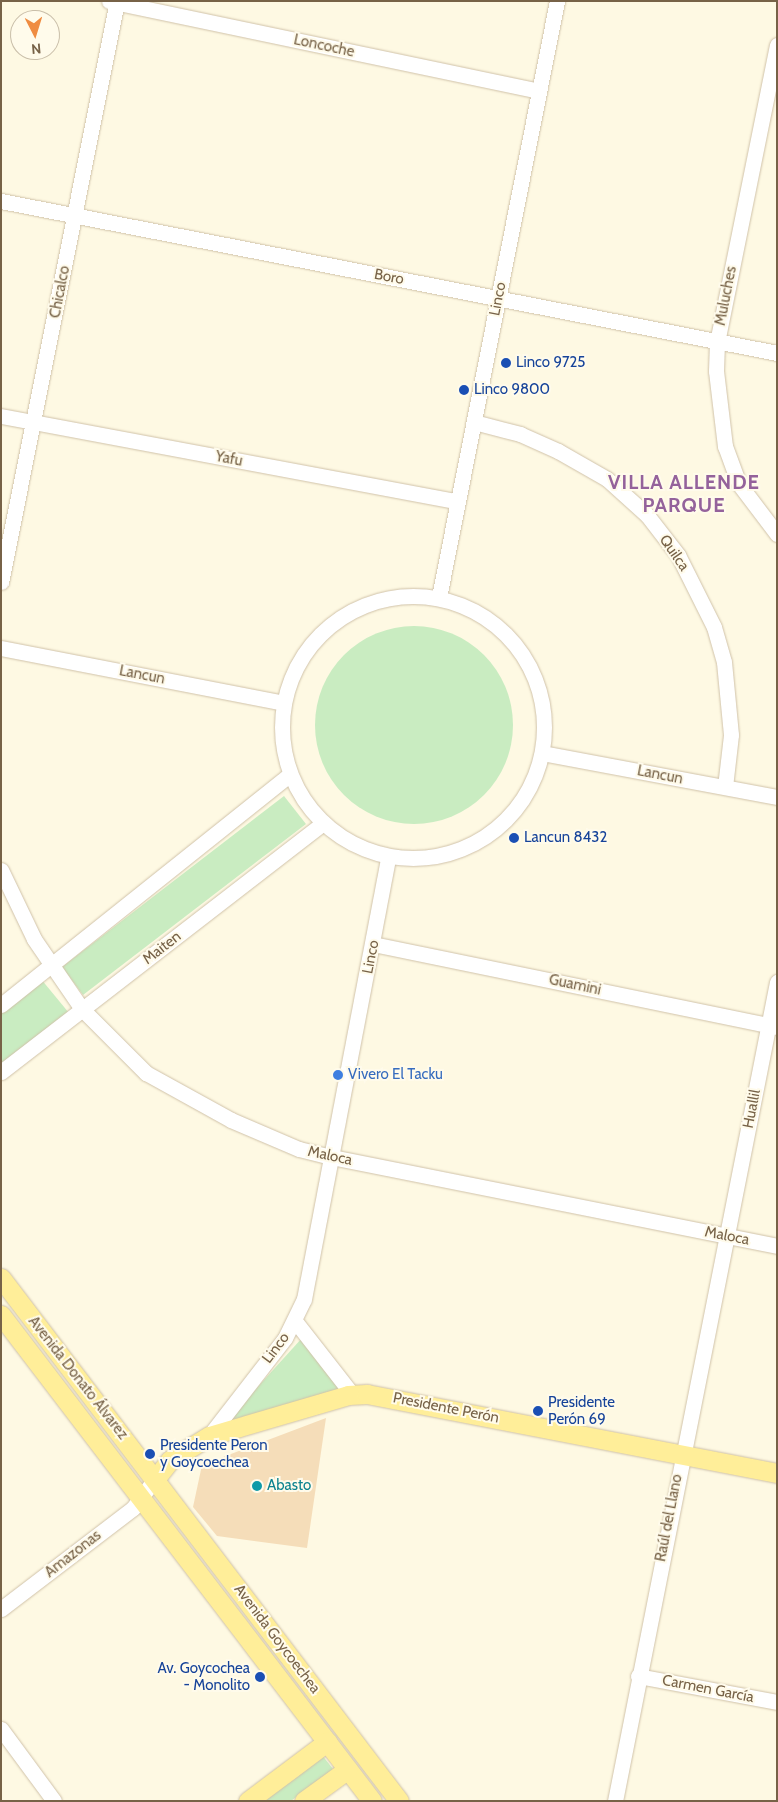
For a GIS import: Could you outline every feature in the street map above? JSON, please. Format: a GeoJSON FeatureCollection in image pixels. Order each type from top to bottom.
{"type":"FeatureCollection","features":[{"type":"Feature","properties":{"kind":"main road","name":"Avenida Donato Álvarez"},"geometry":{"type":"LineString","coordinates":[[1,1278],[156,1478]]}},
{"type":"Feature","properties":{"kind":"main road","name":"Avenida Donato Álvarez"},"geometry":{"type":"LineString","coordinates":[[1,1315],[142,1497]]}},
{"type":"Feature","properties":{"kind":"main road","name":"Presidente Perón"},"geometry":{"type":"LineString","coordinates":[[156,1478],[170,1460],[209,1436],[352,1394],[387,1397],[777,1473]]}},
{"type":"Feature","properties":{"kind":"main road","name":"Avenida Goycoechea"},"geometry":{"type":"LineString","coordinates":[[156,1478],[399,1801]]}},
{"type":"Feature","properties":{"kind":"main road","name":"Avenida Goycoechea"},"geometry":{"type":"LineString","coordinates":[[142,1497],[372,1801]]}},
{"type":"Feature","properties":{"kind":"main road"},"geometry":{"type":"LineString","coordinates":[[304,1801],[348,1769],[340,1723]]}},
{"type":"Feature","properties":{"kind":"main road"},"geometry":{"type":"LineString","coordinates":[[248,1801],[327,1742],[367,1759]]}},
{"type":"Feature","properties":{"kind":"street","name":"Linco"},"geometry":{"type":"LineString","coordinates":[[439,597],[557,1]]}},
{"type":"Feature","properties":{"kind":"street","name":"Loncoche"},"geometry":{"type":"LineString","coordinates":[[114,2],[539,91]]}},
{"type":"Feature","properties":{"kind":"street","name":"Chicalco"},"geometry":{"type":"LineString","coordinates":[[1,582],[75,216],[114,2]]}},
{"type":"Feature","properties":{"kind":"street","name":"Muluches"},"geometry":{"type":"LineString","coordinates":[[777,45],[717,342],[718,407],[725,446],[739,484],[777,534]]}},
{"type":"Feature","properties":{"kind":"street","name":"Boro"},"geometry":{"type":"LineString","coordinates":[[1,201],[777,353]]}},
{"type":"Feature","properties":{"kind":"street","name":"Yafu"},"geometry":{"type":"LineString","coordinates":[[1,416],[457,501]]}},
{"type":"Feature","properties":{"kind":"street","name":"Quilca"},"geometry":{"type":"LineString","coordinates":[[474,422],[527,438],[607,479],[647,515],[678,555],[710,618],[724,662],[731,736],[725,787]]}},
{"type":"Feature","properties":{"kind":"street"},"geometry":{"type":"LineString","coordinates":[[400,596],[439,597],[468,608],[498,626],[521,652],[539,692],[544,718],[542,753],[528,790],[518,807],[498,828],[473,845],[445,855],[415,859],[388,857],[356,845],[322,823],[303,801],[290,774],[282,743],[283,703],[294,671],[308,650],[337,620],[367,604],[400,596]]}},
{"type":"Feature","properties":{"kind":"street","name":"Lancun"},"geometry":{"type":"LineString","coordinates":[[1,648],[283,703]]}},
{"type":"Feature","properties":{"kind":"street","name":"Lancun"},"geometry":{"type":"LineString","coordinates":[[542,753],[777,797]]}},
{"type":"Feature","properties":{"kind":"street"},"geometry":{"type":"LineString","coordinates":[[1,1005],[290,774]]}},
{"type":"Feature","properties":{"kind":"street","name":"Maiten"},"geometry":{"type":"LineString","coordinates":[[1,1072],[322,823]]}},
{"type":"Feature","properties":{"kind":"street","name":"Linco"},"geometry":{"type":"LineString","coordinates":[[209,1436],[295,1321],[304,1300],[388,857]]}},
{"type":"Feature","properties":{"kind":"street","name":"Maloca"},"geometry":{"type":"LineString","coordinates":[[1,870],[20,915],[50,965],[82,1009],[126,1056],[170,1089],[271,1138],[332,1157],[777,1246]]}},
{"type":"Feature","properties":{"kind":"street","name":"Guamini"},"geometry":{"type":"LineString","coordinates":[[373,944],[773,1026]]}},
{"type":"Feature","properties":{"kind":"street","name":"Huallil"},"geometry":{"type":"LineString","coordinates":[[727,1236],[773,1026],[777,982]]}},
{"type":"Feature","properties":{"kind":"street","name":"Raúl del Llano"},"geometry":{"type":"LineString","coordinates":[[615,1801],[682,1454],[727,1236]]}},
{"type":"Feature","properties":{"kind":"street"},"geometry":{"type":"LineString","coordinates":[[295,1321],[352,1394]]}},
{"type":"Feature","properties":{"kind":"street","name":"Presidente Perón"},"geometry":{"type":"LineString","coordinates":[[142,1497],[156,1478]]}},
{"type":"Feature","properties":{"kind":"street","name":"Amazonas"},"geometry":{"type":"LineString","coordinates":[[1,1609],[133,1508],[142,1497]]}},
{"type":"Feature","properties":{"kind":"street","name":"Carmen García"},"geometry":{"type":"LineString","coordinates":[[638,1676],[777,1702]]}},
{"type":"Feature","properties":{"kind":"street"},"geometry":{"type":"LineString","coordinates":[[1,1729],[54,1801]]}},
{"type":"Feature","properties":{"kind":"green space"},"geometry":{"type":"Polygon","coordinates":[[[404,626],[424,626],[443,630],[461,637],[477,648],[491,662],[506,687],[513,715],[509,754],[502,772],[491,788],[477,802],[461,813],[443,820],[424,824],[404,824],[385,820],[367,813],[351,802],[337,788],[326,772],[319,754],[315,735],[315,715],[319,696],[326,678],[337,662],[351,648],[367,637],[385,630],[404,626]]]}},
{"type":"Feature","properties":{"kind":"green space"},"geometry":{"type":"Polygon","coordinates":[[[284,796],[306,824],[83,995],[62,967],[284,796]]]}},
{"type":"Feature","properties":{"kind":"green space"},"geometry":{"type":"Polygon","coordinates":[[[41,979],[69,1013],[1,1065],[1,1013],[41,979]]]}},
{"type":"Feature","properties":{"kind":"green space"},"geometry":{"type":"Polygon","coordinates":[[[302,1338],[348,1395],[225,1423],[302,1338]]]}},
{"type":"Feature","properties":{"kind":"green space"},"geometry":{"type":"Polygon","coordinates":[[[322,1755],[333,1769],[291,1801],[259,1801],[322,1755]]]}},
{"type":"Feature","properties":{"kind":"building","name":"Abasto"},"geometry":{"type":"Polygon","coordinates":[[[326,1418],[307,1548],[217,1536],[193,1507],[202,1465],[326,1418]]]}},
{"type":"Feature","properties":{"kind":"place","name":"Linco 9725"},"geometry":{"type":"Point","coordinates":[506,363]}},
{"type":"Feature","properties":{"kind":"place","name":"Linco 9800"},"geometry":{"type":"Point","coordinates":[464,390]}},
{"type":"Feature","properties":{"kind":"place","name":"Lancun 8432"},"geometry":{"type":"Point","coordinates":[514,838]}},
{"type":"Feature","properties":{"kind":"place","name":"Vivero El Tacku"},"geometry":{"type":"Point","coordinates":[338,1075]}},
{"type":"Feature","properties":{"kind":"place","name":"Presidente Perón 69"},"geometry":{"type":"Point","coordinates":[538,1411]}},
{"type":"Feature","properties":{"kind":"place","name":"Presidente Peron y Goycoechea"},"geometry":{"type":"Point","coordinates":[150,1454]}},
{"type":"Feature","properties":{"kind":"place","name":"Abasto"},"geometry":{"type":"Point","coordinates":[257,1486]}},
{"type":"Feature","properties":{"kind":"place","name":"Av. Goycochea - Monolito"},"geometry":{"type":"Point","coordinates":[260,1677]}},
{"type":"Feature","properties":{"kind":"district","name":"VILLA ALLENDE PARQUE"},"geometry":{"type":"Point","coordinates":[684,494]}}]}
